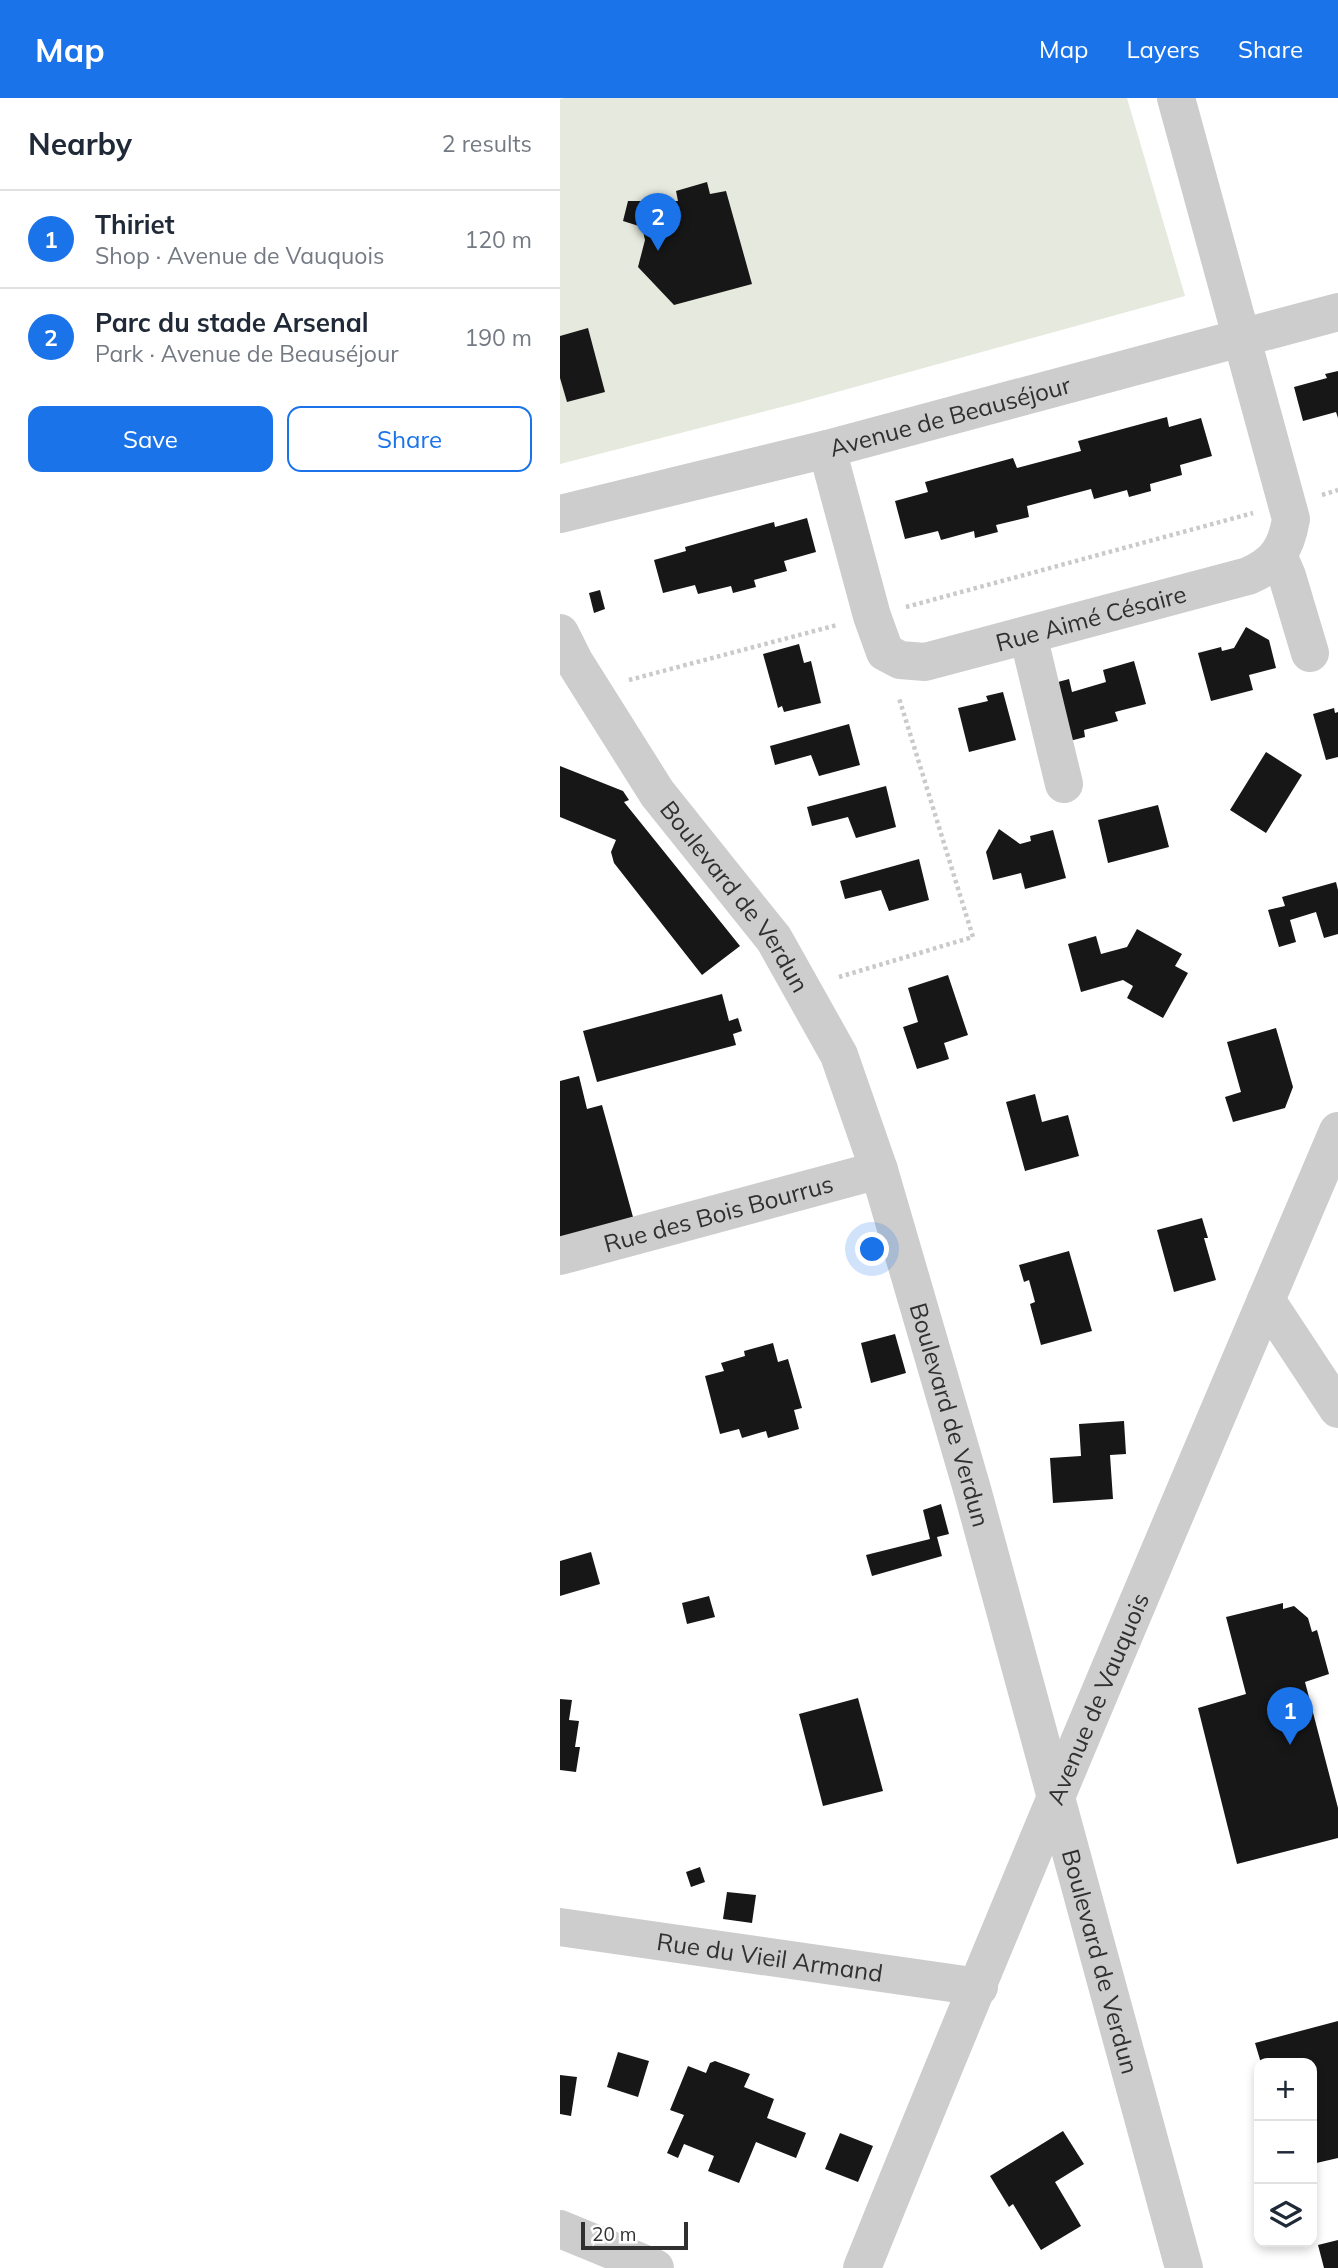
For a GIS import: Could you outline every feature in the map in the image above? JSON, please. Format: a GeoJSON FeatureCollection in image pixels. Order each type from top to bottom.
{"type":"FeatureCollection","features":[{"type":"Feature","properties":{"kind":"street"},"geometry":{"type":"LineString","coordinates":[[1176,98],[1291,519],[1288,538],[1278,555],[1310,653]]}},
{"type":"Feature","properties":{"kind":"street","name":"Avenue de Beauséjour"},"geometry":{"type":"LineString","coordinates":[[560,514],[827,449],[1338,312]]}},
{"type":"Feature","properties":{"kind":"street"},"geometry":{"type":"LineString","coordinates":[[827,449],[872,616],[885,652]]}},
{"type":"Feature","properties":{"kind":"street","name":"Rue Aimé Césaire"},"geometry":{"type":"LineString","coordinates":[[885,652],[900,660],[925,662],[1248,576],[1264,569],[1278,555]]}},
{"type":"Feature","properties":{"kind":"street","name":"Boulevard de Verdun"},"geometry":{"type":"LineString","coordinates":[[560,633],[657,793],[774,939],[839,1055],[879,1170],[972,1489],[1184,2268]]}},
{"type":"Feature","properties":{"kind":"street"},"geometry":{"type":"LineString","coordinates":[[1028,635],[1064,783]]}},
{"type":"Feature","properties":{"kind":"street","name":"Avenue de Vauquois"},"geometry":{"type":"LineString","coordinates":[[862,2268],[1055,1796],[1338,1131]]}},
{"type":"Feature","properties":{"kind":"street","name":"Rue des Bois Bourrus"},"geometry":{"type":"LineString","coordinates":[[560,1256],[879,1170]]}},
{"type":"Feature","properties":{"kind":"street"},"geometry":{"type":"LineString","coordinates":[[1266,1300],[1338,1409]]}},
{"type":"Feature","properties":{"kind":"street","name":"Rue du Vieil Armand"},"geometry":{"type":"LineString","coordinates":[[560,1927],[979,1987]]}},
{"type":"Feature","properties":{"kind":"street"},"geometry":{"type":"LineString","coordinates":[[560,2229],[655,2268]]}},
{"type":"Feature","properties":{"kind":"path"},"geometry":{"type":"LineString","coordinates":[[593,691],[1338,490]]}},
{"type":"Feature","properties":{"kind":"path"},"geometry":{"type":"LineString","coordinates":[[801,988],[973,937],[885,652]]}},
{"type":"Feature","properties":{"kind":"shaded area"},"geometry":{"type":"Polygon","coordinates":[[[1127,98],[1185,296],[797,403],[560,464],[560,99],[1127,98]]]}},
{"type":"Feature","properties":{"kind":"building"},"geometry":{"type":"Polygon","coordinates":[[[707,182],[710,194],[726,191],[752,284],[674,305],[638,267],[645,240],[642,227],[623,221],[628,201],[678,201],[676,191],[707,182]]]}},
{"type":"Feature","properties":{"kind":"building"},"geometry":{"type":"Polygon","coordinates":[[[588,328],[605,392],[567,402],[560,378],[560,336],[588,328]]]}},
{"type":"Feature","properties":{"kind":"building"},"geometry":{"type":"Polygon","coordinates":[[[1338,371],[1338,418],[1336,412],[1303,421],[1294,387],[1327,378],[1325,374],[1338,371]]]}},
{"type":"Feature","properties":{"kind":"building"},"geometry":{"type":"Polygon","coordinates":[[[1167,417],[1169,427],[1201,418],[1212,456],[1180,465],[1182,475],[1150,484],[1151,491],[1129,497],[1127,490],[1094,499],[1091,489],[1027,506],[1029,517],[996,525],[998,532],[975,538],[974,531],[941,540],[938,531],[905,539],[895,501],[928,492],[925,482],[1013,458],[1017,468],[1081,451],[1078,441],[1167,417]]]}},
{"type":"Feature","properties":{"kind":"building"},"geometry":{"type":"Polygon","coordinates":[[[807,518],[816,552],[784,561],[787,571],[754,580],[756,587],[733,593],[731,586],[698,594],[695,585],[663,593],[654,560],[686,551],[685,547],[774,522],[775,527],[807,518]]]}},
{"type":"Feature","properties":{"kind":"building"},"geometry":{"type":"Polygon","coordinates":[[[600,590],[605,609],[594,613],[589,593],[600,590]]]}},
{"type":"Feature","properties":{"kind":"building"},"geometry":{"type":"Polygon","coordinates":[[[1246,627],[1269,640],[1276,668],[1249,675],[1253,690],[1211,701],[1198,653],[1221,647],[1222,651],[1234,648],[1246,627]]]}},
{"type":"Feature","properties":{"kind":"building"},"geometry":{"type":"Polygon","coordinates":[[[799,644],[804,663],[811,661],[821,703],[784,712],[782,706],[778,708],[763,654],[799,644]]]}},
{"type":"Feature","properties":{"kind":"building"},"geometry":{"type":"Polygon","coordinates":[[[1134,661],[1146,704],[1115,712],[1118,721],[1084,730],[1085,737],[1062,743],[1047,685],[1069,679],[1072,692],[1106,682],[1103,670],[1134,661]]]}},
{"type":"Feature","properties":{"kind":"building"},"geometry":{"type":"Polygon","coordinates":[[[1003,692],[1016,740],[969,752],[958,708],[988,701],[986,696],[1003,692]]]}},
{"type":"Feature","properties":{"kind":"building"},"geometry":{"type":"Polygon","coordinates":[[[1334,708],[1335,713],[1338,712],[1338,757],[1326,760],[1313,714],[1334,708]]]}},
{"type":"Feature","properties":{"kind":"building"},"geometry":{"type":"Polygon","coordinates":[[[849,724],[860,765],[819,776],[811,755],[775,765],[770,746],[849,724]]]}},
{"type":"Feature","properties":{"kind":"building"},"geometry":{"type":"Polygon","coordinates":[[[1266,752],[1302,775],[1266,833],[1230,810],[1266,752]]]}},
{"type":"Feature","properties":{"kind":"building"},"geometry":{"type":"Polygon","coordinates":[[[560,766],[623,791],[629,800],[624,802],[740,946],[702,975],[614,863],[611,852],[616,840],[560,817],[560,766]]]}},
{"type":"Feature","properties":{"kind":"building"},"geometry":{"type":"Polygon","coordinates":[[[886,786],[896,827],[856,838],[848,817],[812,826],[807,807],[886,786]]]}},
{"type":"Feature","properties":{"kind":"building"},"geometry":{"type":"Polygon","coordinates":[[[1158,805],[1169,847],[1108,863],[1098,820],[1158,805]]]}},
{"type":"Feature","properties":{"kind":"building"},"geometry":{"type":"Polygon","coordinates":[[[999,829],[1020,844],[1031,841],[1030,836],[1053,830],[1066,878],[1025,889],[1021,873],[993,880],[986,852],[999,829]]]}},
{"type":"Feature","properties":{"kind":"building"},"geometry":{"type":"Polygon","coordinates":[[[919,859],[929,900],[889,911],[881,890],[845,899],[840,881],[919,859]]]}},
{"type":"Feature","properties":{"kind":"building"},"geometry":{"type":"Polygon","coordinates":[[[1336,882],[1338,934],[1324,938],[1316,912],[1290,920],[1296,942],[1279,947],[1268,910],[1285,906],[1282,897],[1336,882]]]}},
{"type":"Feature","properties":{"kind":"building"},"geometry":{"type":"Polygon","coordinates":[[[1137,929],[1182,954],[1175,966],[1188,973],[1163,1018],[1127,998],[1133,986],[1123,980],[1081,992],[1068,944],[1096,936],[1101,954],[1127,947],[1137,929]]]}},
{"type":"Feature","properties":{"kind":"building"},"geometry":{"type":"Polygon","coordinates":[[[948,975],[968,1035],[944,1043],[949,1059],[917,1069],[903,1027],[918,1022],[908,988],[948,975]]]}},
{"type":"Feature","properties":{"kind":"building"},"geometry":{"type":"Polygon","coordinates":[[[722,994],[729,1021],[738,1018],[742,1031],[733,1034],[736,1045],[597,1082],[583,1031],[722,994]]]}},
{"type":"Feature","properties":{"kind":"building"},"geometry":{"type":"Polygon","coordinates":[[[1276,1028],[1293,1087],[1285,1108],[1233,1122],[1225,1097],[1241,1092],[1227,1042],[1276,1028]]]}},
{"type":"Feature","properties":{"kind":"building"},"geometry":{"type":"Polygon","coordinates":[[[579,1076],[587,1109],[602,1105],[633,1217],[560,1238],[560,1081],[579,1076]]]}},
{"type":"Feature","properties":{"kind":"building"},"geometry":{"type":"Polygon","coordinates":[[[1035,1094],[1042,1122],[1068,1115],[1079,1156],[1025,1171],[1006,1102],[1035,1094]]]}},
{"type":"Feature","properties":{"kind":"building"},"geometry":{"type":"Polygon","coordinates":[[[1202,1218],[1208,1238],[1204,1238],[1216,1280],[1174,1292],[1157,1230],[1202,1218]]]}},
{"type":"Feature","properties":{"kind":"building"},"geometry":{"type":"Polygon","coordinates":[[[1069,1251],[1092,1331],[1041,1345],[1030,1304],[1035,1302],[1029,1280],[1024,1282],[1019,1265],[1069,1251]]]}},
{"type":"Feature","properties":{"kind":"building"},"geometry":{"type":"Polygon","coordinates":[[[895,1334],[906,1373],[871,1383],[861,1343],[895,1334]]]}},
{"type":"Feature","properties":{"kind":"building"},"geometry":{"type":"Polygon","coordinates":[[[773,1343],[778,1362],[788,1359],[802,1408],[794,1410],[799,1429],[768,1438],[766,1431],[742,1438],[739,1429],[720,1434],[705,1376],[724,1371],[721,1363],[745,1356],[744,1351],[773,1343]]]}},
{"type":"Feature","properties":{"kind":"building"},"geometry":{"type":"Polygon","coordinates":[[[1124,1421],[1126,1454],[1110,1455],[1113,1499],[1053,1503],[1050,1458],[1081,1456],[1079,1424],[1124,1421]]]}},
{"type":"Feature","properties":{"kind":"building"},"geometry":{"type":"Polygon","coordinates":[[[941,1504],[949,1534],[937,1537],[942,1556],[872,1576],[866,1555],[930,1539],[923,1510],[941,1504]]]}},
{"type":"Feature","properties":{"kind":"building"},"geometry":{"type":"Polygon","coordinates":[[[591,1552],[600,1584],[560,1596],[560,1561],[591,1552]]]}},
{"type":"Feature","properties":{"kind":"building"},"geometry":{"type":"Polygon","coordinates":[[[709,1596],[715,1617],[687,1624],[682,1603],[709,1596]]]}},
{"type":"Feature","properties":{"kind":"building"},"geometry":{"type":"Polygon","coordinates":[[[1283,1603],[1283,1609],[1294,1606],[1308,1618],[1312,1632],[1317,1630],[1329,1674],[1305,1682],[1338,1808],[1338,1838],[1237,1864],[1198,1708],[1246,1694],[1226,1617],[1283,1603]]]}},
{"type":"Feature","properties":{"kind":"building"},"geometry":{"type":"Polygon","coordinates":[[[858,1698],[883,1791],[823,1806],[799,1714],[858,1698]]]}},
{"type":"Feature","properties":{"kind":"building"},"geometry":{"type":"Polygon","coordinates":[[[560,1699],[572,1700],[569,1720],[579,1721],[575,1747],[580,1747],[576,1772],[560,1770],[560,1699]]]}},
{"type":"Feature","properties":{"kind":"building"},"geometry":{"type":"Polygon","coordinates":[[[700,1867],[705,1882],[691,1887],[686,1872],[700,1867]]]}},
{"type":"Feature","properties":{"kind":"building"},"geometry":{"type":"Polygon","coordinates":[[[727,1892],[756,1895],[752,1923],[723,1919],[727,1892]]]}},
{"type":"Feature","properties":{"kind":"building"},"geometry":{"type":"Polygon","coordinates":[[[1338,2021],[1338,2158],[1317,2163],[1317,2058],[1260,2058],[1255,2043],[1338,2021]]]}},
{"type":"Feature","properties":{"kind":"building"},"geometry":{"type":"Polygon","coordinates":[[[618,2052],[649,2061],[638,2097],[607,2087],[618,2052]]]}},
{"type":"Feature","properties":{"kind":"building"},"geometry":{"type":"Polygon","coordinates":[[[715,2061],[750,2074],[744,2087],[774,2099],[767,2118],[806,2133],[796,2158],[756,2142],[739,2183],[708,2171],[714,2156],[684,2144],[678,2158],[667,2153],[684,2115],[670,2110],[688,2066],[706,2073],[710,2063],[715,2061]]]}},
{"type":"Feature","properties":{"kind":"building"},"geometry":{"type":"Polygon","coordinates":[[[560,2075],[577,2077],[571,2116],[560,2114],[560,2075]]]}},
{"type":"Feature","properties":{"kind":"building"},"geometry":{"type":"Polygon","coordinates":[[[1063,2131],[1084,2164],[1055,2182],[1081,2226],[1041,2250],[1013,2204],[1009,2207],[990,2176],[1063,2131]]]}},
{"type":"Feature","properties":{"kind":"building"},"geometry":{"type":"Polygon","coordinates":[[[840,2133],[873,2146],[858,2182],[825,2169],[840,2133]]]}},
{"type":"Feature","properties":{"kind":"building"},"geometry":{"type":"Polygon","coordinates":[[[1338,2240],[1338,2268],[1324,2268],[1318,2245],[1338,2240]]]}},
{"type":"Feature","properties":{"kind":"place","name":"Parc du stade Arsenal"},"geometry":{"type":"Point","coordinates":[658,251]}},
{"type":"Feature","properties":{"kind":"place","name":"Thiriet"},"geometry":{"type":"Point","coordinates":[1290,1745]}}]}
